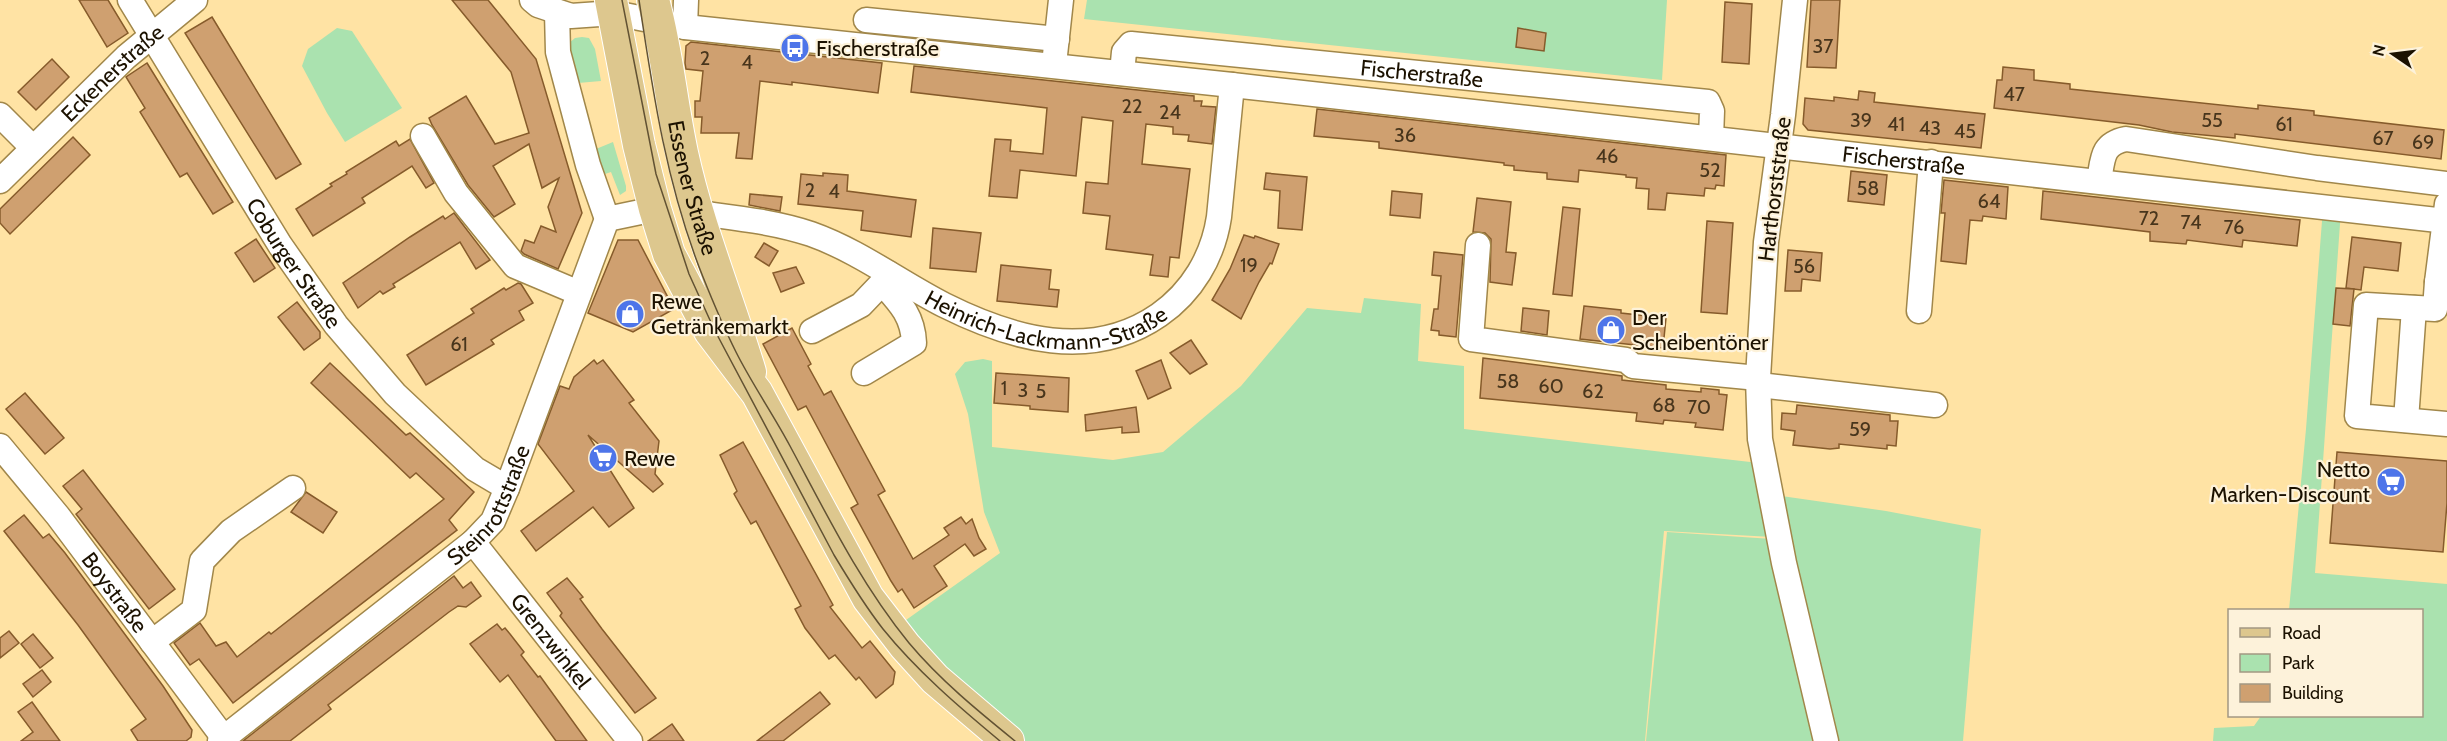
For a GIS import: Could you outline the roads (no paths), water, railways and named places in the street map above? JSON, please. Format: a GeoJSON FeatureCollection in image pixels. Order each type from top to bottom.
{"type":"FeatureCollection","features":[{"type":"Feature","properties":{"kind":"main road","name":"Essener Straße"},"geometry":{"type":"LineString","coordinates":[[612,7],[639,145],[655,209],[669,254],[710,331],[757,393],[868,598],[919,662],[962,703],[1008,741]]}},
{"type":"Feature","properties":{"kind":"main road","name":"Essener Straße"},"geometry":{"type":"LineString","coordinates":[[666,16],[682,153],[757,393]]}},
{"type":"Feature","properties":{"kind":"street","name":"Coburger Straße"},"geometry":{"type":"LineString","coordinates":[[130,0],[280,245],[336,325],[395,394],[475,469],[507,488]]}},
{"type":"Feature","properties":{"kind":"street","name":"Eckenerstraße"},"geometry":{"type":"LineString","coordinates":[[0,179],[151,34],[195,0]]}},
{"type":"Feature","properties":{"kind":"street"},"geometry":{"type":"LineString","coordinates":[[532,0],[538,5],[571,16],[612,7],[666,16],[686,0]]}},
{"type":"Feature","properties":{"kind":"street"},"geometry":{"type":"LineString","coordinates":[[1054,66],[1061,0]]}},
{"type":"Feature","properties":{"kind":"street","name":"Harthorststraße"},"geometry":{"type":"LineString","coordinates":[[1795,0],[1766,242],[1759,382],[1760,439],[1766,478],[1826,741]]}},
{"type":"Feature","properties":{"kind":"street"},"geometry":{"type":"LineString","coordinates":[[863,45],[867,10],[1057,39]]}},
{"type":"Feature","properties":{"kind":"street"},"geometry":{"type":"LineString","coordinates":[[557,12],[558,52],[588,165],[607,219],[655,209]]}},
{"type":"Feature","properties":{"kind":"street","name":"Fischerstraße"},"geometry":{"type":"LineString","coordinates":[[666,16],[863,45],[1122,74],[1779,145],[2315,207],[2446,215]]}},
{"type":"Feature","properties":{"kind":"street","name":"Fischerstraße"},"geometry":{"type":"LineString","coordinates":[[1122,74],[1124,52],[1131,44],[1708,102],[1712,111],[1710,138]]}},
{"type":"Feature","properties":{"kind":"street","name":"Heinrich-Lackmann-Straße"},"geometry":{"type":"LineString","coordinates":[[699,213],[810,234],[843,248],[885,278],[991,326],[1053,342],[1103,341],[1146,324],[1178,299],[1195,279],[1209,256],[1217,235],[1220,218],[1232,85]]}},
{"type":"Feature","properties":{"kind":"street"},"geometry":{"type":"LineString","coordinates":[[0,115],[33,148]]}},
{"type":"Feature","properties":{"kind":"street"},"geometry":{"type":"LineString","coordinates":[[423,136],[456,193],[515,266],[579,292]]}},
{"type":"Feature","properties":{"kind":"street"},"geometry":{"type":"LineString","coordinates":[[2098,181],[2104,152],[2113,141],[2126,139],[2241,158],[2447,184]]}},
{"type":"Feature","properties":{"kind":"street"},"geometry":{"type":"LineString","coordinates":[[2237,197],[2241,158]]}},
{"type":"Feature","properties":{"kind":"street"},"geometry":{"type":"LineString","coordinates":[[1918,311],[1931,162]]}},
{"type":"Feature","properties":{"kind":"street"},"geometry":{"type":"LineString","coordinates":[[2315,207],[2317,168]]}},
{"type":"Feature","properties":{"kind":"street"},"geometry":{"type":"LineString","coordinates":[[2446,215],[2442,289],[2435,309],[2366,304],[2357,416],[2447,424]]}},
{"type":"Feature","properties":{"kind":"street","name":"Steinrottstraße"},"geometry":{"type":"LineString","coordinates":[[223,740],[473,542],[493,521],[607,219]]}},
{"type":"Feature","properties":{"kind":"street"},"geometry":{"type":"LineString","coordinates":[[1478,245],[1471,339],[1626,360],[1633,366],[1935,405]]}},
{"type":"Feature","properties":{"kind":"street"},"geometry":{"type":"LineString","coordinates":[[812,331],[861,305],[885,278],[914,327],[914,343],[864,373]]}},
{"type":"Feature","properties":{"kind":"street"},"geometry":{"type":"LineString","coordinates":[[2406,420],[2414,308]]}},
{"type":"Feature","properties":{"kind":"street","name":"Boystraße"},"geometry":{"type":"LineString","coordinates":[[0,446],[58,516],[223,740]]}},
{"type":"Feature","properties":{"kind":"street"},"geometry":{"type":"LineString","coordinates":[[152,642],[194,610],[202,561],[231,531],[293,488]]}},
{"type":"Feature","properties":{"kind":"street","name":"Grenzwinkel"},"geometry":{"type":"LineString","coordinates":[[473,542],[630,741]]}},
{"type":"Feature","properties":{"kind":"tram line"},"geometry":{"type":"LineString","coordinates":[[622,0],[656,174],[689,274],[714,329],[834,555],[870,611],[883,629],[924,674],[1000,741]]}},
{"type":"Feature","properties":{"kind":"tram line"},"geometry":{"type":"LineString","coordinates":[[639,0],[656,105],[680,209],[703,277],[736,352],[859,572],[891,620],[933,670],[1015,741]]}},
{"type":"Feature","properties":{"kind":"place","name":"Fischerstraße"},"geometry":{"type":"Point","coordinates":[795,48]}},
{"type":"Feature","properties":{"kind":"place","name":"Rewe Getränkemarkt"},"geometry":{"type":"Point","coordinates":[630,314]}},
{"type":"Feature","properties":{"kind":"place","name":"Der Scheibentöner"},"geometry":{"type":"Point","coordinates":[1611,330]}},
{"type":"Feature","properties":{"kind":"place","name":"Rewe"},"geometry":{"type":"Point","coordinates":[603,458]}},
{"type":"Feature","properties":{"kind":"place","name":"Netto Marken-Discount"},"geometry":{"type":"Point","coordinates":[2391,482]}}]}
